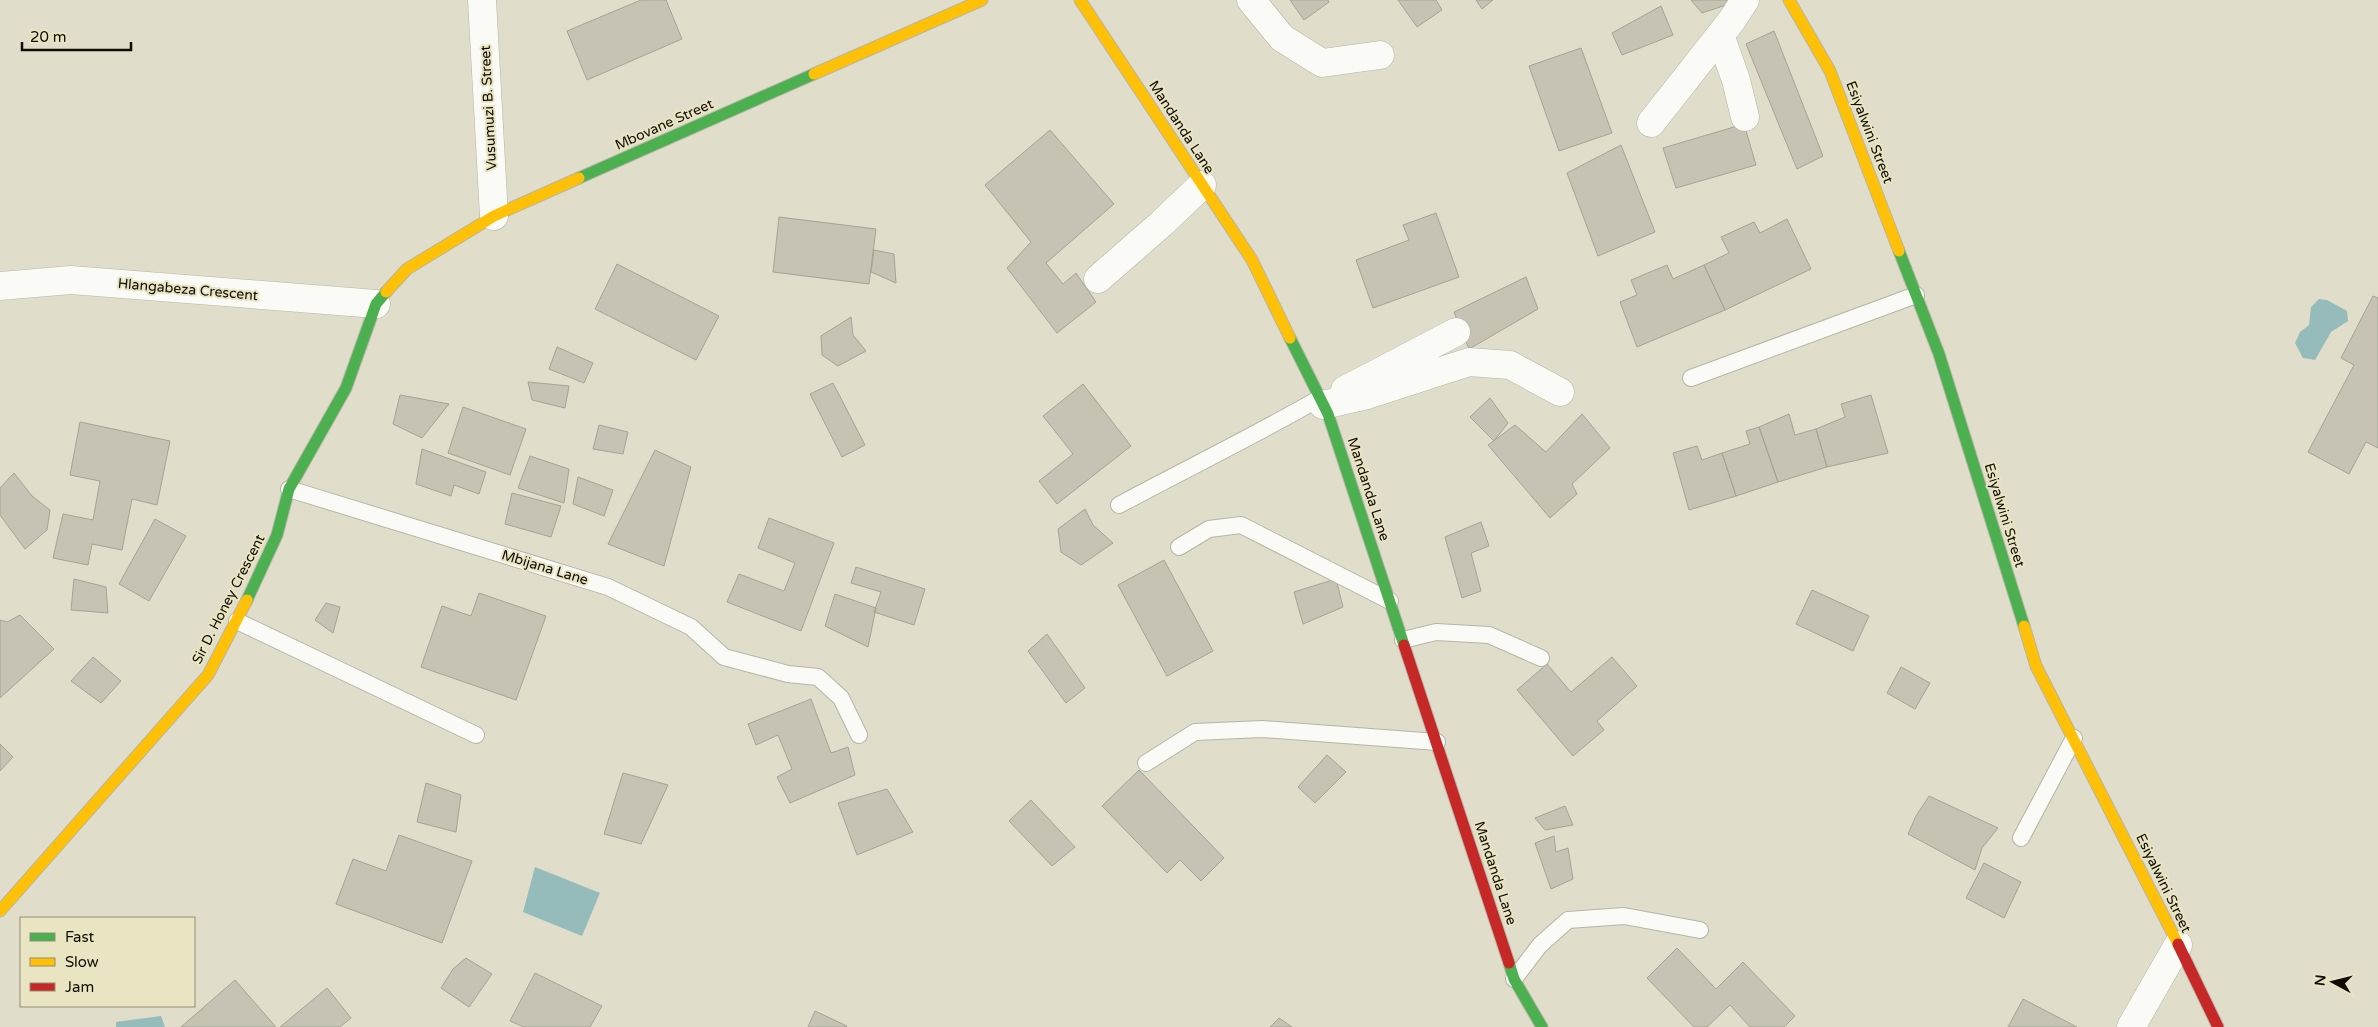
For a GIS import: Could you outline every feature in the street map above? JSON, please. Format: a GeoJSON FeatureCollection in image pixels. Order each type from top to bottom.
{"type":"FeatureCollection","features":[{"type":"Feature","properties":{"kind":"street","name":"Vusumuzi B. Street"},"geometry":{"type":"LineString","coordinates":[[482,0],[494,216]]}},
{"type":"Feature","properties":{"kind":"street","name":"Mbovane Street"},"geometry":{"type":"LineString","coordinates":[[376,304],[407,269],[494,216],[982,0]]}},
{"type":"Feature","properties":{"kind":"street","name":"Mandanda Lane"},"geometry":{"type":"LineString","coordinates":[[1080,0],[1252,260],[1328,414],[1514,979],[1542,1027]]}},
{"type":"Feature","properties":{"kind":"street"},"geometry":{"type":"LineString","coordinates":[[1251,0],[1282,38],[1322,63],[1380,55]]}},
{"type":"Feature","properties":{"kind":"street"},"geometry":{"type":"LineString","coordinates":[[1651,123],[1745,0]]}},
{"type":"Feature","properties":{"kind":"street","name":"Esiyalwini Street"},"geometry":{"type":"LineString","coordinates":[[1789,0],[1830,71],[1939,354],[2036,666],[2074,738],[2218,1027]]}},
{"type":"Feature","properties":{"kind":"street"},"geometry":{"type":"LineString","coordinates":[[1720,35],[1736,80],[1745,118]]}},
{"type":"Feature","properties":{"kind":"street"},"geometry":{"type":"LineString","coordinates":[[1098,279],[1162,224],[1202,184]]}},
{"type":"Feature","properties":{"kind":"street","name":"Hlangabeza Crescent"},"geometry":{"type":"LineString","coordinates":[[0,286],[71,280],[376,304]]}},
{"type":"Feature","properties":{"kind":"street","name":"Sir D. Honey Crescent"},"geometry":{"type":"LineString","coordinates":[[0,911],[208,675],[237,621],[278,535],[289,488],[346,388],[376,304]]}},
{"type":"Feature","properties":{"kind":"street"},"geometry":{"type":"LineString","coordinates":[[1321,401],[1456,332]]}},
{"type":"Feature","properties":{"kind":"street"},"geometry":{"type":"LineString","coordinates":[[1321,401],[1367,395],[1469,362],[1510,365],[1560,392]]}},
{"type":"Feature","properties":{"kind":"street"},"geometry":{"type":"LineString","coordinates":[[2131,1027],[2178,946]]}},
{"type":"Feature","properties":{"kind":"lane"},"geometry":{"type":"LineString","coordinates":[[1691,378],[1916,295]]}},
{"type":"Feature","properties":{"kind":"lane"},"geometry":{"type":"LineString","coordinates":[[1119,505],[1191,466],[1321,401]]}},
{"type":"Feature","properties":{"kind":"lane","name":"Mbijana Lane"},"geometry":{"type":"LineString","coordinates":[[289,488],[608,587],[691,627],[724,657],[788,674],[818,678],[841,698],[859,735]]}},
{"type":"Feature","properties":{"kind":"lane"},"geometry":{"type":"LineString","coordinates":[[1179,547],[1209,529],[1241,525],[1390,601]]}},
{"type":"Feature","properties":{"kind":"lane"},"geometry":{"type":"LineString","coordinates":[[237,621],[476,735]]}},
{"type":"Feature","properties":{"kind":"lane"},"geometry":{"type":"LineString","coordinates":[[1403,640],[1436,632],[1489,635],[1541,658]]}},
{"type":"Feature","properties":{"kind":"lane"},"geometry":{"type":"LineString","coordinates":[[1146,762],[1196,732],[1262,729],[1437,742]]}},
{"type":"Feature","properties":{"kind":"lane"},"geometry":{"type":"LineString","coordinates":[[2021,838],[2074,738]]}},
{"type":"Feature","properties":{"kind":"lane"},"geometry":{"type":"LineString","coordinates":[[1514,979],[1540,945],[1568,920],[1624,916],[1700,930]]}},
{"type":"Feature","properties":{"kind":"water"},"geometry":{"type":"Polygon","coordinates":[[[2319,299],[2327,300],[2347,311],[2348,321],[2331,332],[2315,360],[2303,358],[2295,343],[2300,332],[2309,325],[2311,307],[2319,299]]]}},
{"type":"Feature","properties":{"kind":"water"},"geometry":{"type":"Polygon","coordinates":[[[535,867],[600,893],[582,936],[523,912],[535,867]]]}},
{"type":"Feature","properties":{"kind":"water"},"geometry":{"type":"Polygon","coordinates":[[[161,1016],[165,1027],[116,1027],[116,1022],[161,1016]]]}},
{"type":"Feature","properties":{"kind":"building"},"geometry":{"type":"Polygon","coordinates":[[[641,0],[666,0],[682,39],[587,80],[567,31],[641,0]]]}},
{"type":"Feature","properties":{"kind":"building"},"geometry":{"type":"Polygon","coordinates":[[[1290,0],[1328,0],[1329,2],[1304,20],[1290,0]]]}},
{"type":"Feature","properties":{"kind":"building"},"geometry":{"type":"Polygon","coordinates":[[[1398,0],[1436,0],[1442,10],[1417,27],[1398,0]]]}},
{"type":"Feature","properties":{"kind":"building"},"geometry":{"type":"Polygon","coordinates":[[[1476,0],[1493,0],[1482,9],[1476,0]]]}},
{"type":"Feature","properties":{"kind":"building"},"geometry":{"type":"Polygon","coordinates":[[[1691,0],[1727,0],[1729,4],[1702,13],[1691,0]]]}},
{"type":"Feature","properties":{"kind":"building"},"geometry":{"type":"Polygon","coordinates":[[[1661,6],[1673,35],[1622,55],[1612,33],[1661,6]]]}},
{"type":"Feature","properties":{"kind":"building"},"geometry":{"type":"Polygon","coordinates":[[[1774,31],[1823,156],[1797,169],[1746,44],[1774,31]]]}},
{"type":"Feature","properties":{"kind":"building"},"geometry":{"type":"Polygon","coordinates":[[[1581,48],[1612,133],[1559,151],[1529,66],[1581,48]]]}},
{"type":"Feature","properties":{"kind":"building"},"geometry":{"type":"Polygon","coordinates":[[[1744,124],[1756,165],[1676,188],[1663,148],[1744,124]]]}},
{"type":"Feature","properties":{"kind":"building"},"geometry":{"type":"Polygon","coordinates":[[[1050,130],[1114,204],[1046,263],[1063,284],[1076,273],[1096,302],[1057,333],[1007,268],[1031,242],[985,185],[1050,130]]]}},
{"type":"Feature","properties":{"kind":"building"},"geometry":{"type":"Polygon","coordinates":[[[1621,145],[1655,232],[1598,256],[1567,173],[1621,145]]]}},
{"type":"Feature","properties":{"kind":"building"},"geometry":{"type":"Polygon","coordinates":[[[1436,213],[1459,277],[1373,308],[1356,260],[1409,240],[1403,225],[1436,213]]]}},
{"type":"Feature","properties":{"kind":"building"},"geometry":{"type":"Polygon","coordinates":[[[779,217],[876,229],[869,284],[773,272],[779,217]]]}},
{"type":"Feature","properties":{"kind":"building"},"geometry":{"type":"Polygon","coordinates":[[[1787,219],[1811,269],[1725,310],[1704,265],[1729,253],[1721,237],[1754,222],[1760,233],[1787,219]]]}},
{"type":"Feature","properties":{"kind":"building"},"geometry":{"type":"Polygon","coordinates":[[[874,250],[894,254],[896,283],[871,272],[874,250]]]}},
{"type":"Feature","properties":{"kind":"building"},"geometry":{"type":"Polygon","coordinates":[[[617,264],[719,316],[696,360],[595,309],[617,264]]]}},
{"type":"Feature","properties":{"kind":"building"},"geometry":{"type":"Polygon","coordinates":[[[1667,265],[1673,279],[1704,265],[1725,310],[1637,347],[1620,302],[1637,295],[1631,280],[1667,265]]]}},
{"type":"Feature","properties":{"kind":"building"},"geometry":{"type":"Polygon","coordinates":[[[1526,277],[1538,309],[1469,349],[1454,312],[1526,277]]]}},
{"type":"Feature","properties":{"kind":"building"},"geometry":{"type":"Polygon","coordinates":[[[2373,296],[2378,298],[2378,448],[2366,442],[2349,474],[2308,452],[2354,365],[2341,358],[2373,296]]]}},
{"type":"Feature","properties":{"kind":"building"},"geometry":{"type":"Polygon","coordinates":[[[851,317],[853,335],[866,351],[838,366],[822,355],[821,336],[851,317]]]}},
{"type":"Feature","properties":{"kind":"building"},"geometry":{"type":"Polygon","coordinates":[[[557,347],[593,363],[584,383],[549,369],[557,347]]]}},
{"type":"Feature","properties":{"kind":"building"},"geometry":{"type":"Polygon","coordinates":[[[528,382],[569,386],[565,408],[532,400],[528,382]]]}},
{"type":"Feature","properties":{"kind":"building"},"geometry":{"type":"Polygon","coordinates":[[[833,383],[865,445],[842,457],[810,394],[833,383]]]}},
{"type":"Feature","properties":{"kind":"building"},"geometry":{"type":"Polygon","coordinates":[[[1083,384],[1131,446],[1057,504],[1039,481],[1073,454],[1043,416],[1083,384]]]}},
{"type":"Feature","properties":{"kind":"building"},"geometry":{"type":"Polygon","coordinates":[[[400,395],[449,404],[422,438],[393,424],[400,395]]]}},
{"type":"Feature","properties":{"kind":"building"},"geometry":{"type":"Polygon","coordinates":[[[1871,395],[1888,453],[1827,467],[1816,429],[1845,417],[1841,404],[1871,395]]]}},
{"type":"Feature","properties":{"kind":"building"},"geometry":{"type":"Polygon","coordinates":[[[1490,398],[1508,423],[1494,441],[1470,417],[1490,398]]]}},
{"type":"Feature","properties":{"kind":"building"},"geometry":{"type":"Polygon","coordinates":[[[463,407],[526,429],[510,475],[448,453],[463,407]]]}},
{"type":"Feature","properties":{"kind":"building"},"geometry":{"type":"Polygon","coordinates":[[[1582,414],[1610,448],[1572,484],[1577,494],[1550,518],[1488,445],[1515,425],[1546,452],[1582,414]]]}},
{"type":"Feature","properties":{"kind":"building"},"geometry":{"type":"Polygon","coordinates":[[[1789,414],[1795,435],[1816,429],[1827,467],[1778,482],[1759,427],[1789,414]]]}},
{"type":"Feature","properties":{"kind":"building"},"geometry":{"type":"Polygon","coordinates":[[[80,422],[170,441],[157,505],[132,499],[122,550],[92,544],[88,565],[53,558],[63,514],[93,520],[100,481],[70,475],[80,422]]]}},
{"type":"Feature","properties":{"kind":"building"},"geometry":{"type":"Polygon","coordinates":[[[599,425],[628,432],[623,454],[593,449],[599,425]]]}},
{"type":"Feature","properties":{"kind":"building"},"geometry":{"type":"Polygon","coordinates":[[[1759,427],[1778,482],[1736,496],[1722,453],[1750,444],[1746,431],[1759,427]]]}},
{"type":"Feature","properties":{"kind":"building"},"geometry":{"type":"Polygon","coordinates":[[[1697,446],[1702,460],[1722,453],[1736,496],[1689,510],[1673,453],[1697,446]]]}},
{"type":"Feature","properties":{"kind":"building"},"geometry":{"type":"Polygon","coordinates":[[[422,449],[486,472],[479,494],[454,485],[451,496],[416,484],[422,449]]]}},
{"type":"Feature","properties":{"kind":"building"},"geometry":{"type":"Polygon","coordinates":[[[655,450],[691,467],[664,566],[608,544],[655,450]]]}},
{"type":"Feature","properties":{"kind":"building"},"geometry":{"type":"Polygon","coordinates":[[[530,456],[569,469],[564,503],[518,488],[530,456]]]}},
{"type":"Feature","properties":{"kind":"building"},"geometry":{"type":"Polygon","coordinates":[[[14,473],[32,496],[50,510],[47,530],[25,549],[0,515],[0,488],[14,473]]]}},
{"type":"Feature","properties":{"kind":"building"},"geometry":{"type":"Polygon","coordinates":[[[578,477],[613,490],[604,516],[573,504],[578,477]]]}},
{"type":"Feature","properties":{"kind":"building"},"geometry":{"type":"Polygon","coordinates":[[[512,493],[561,506],[551,537],[505,524],[512,493]]]}},
{"type":"Feature","properties":{"kind":"building"},"geometry":{"type":"Polygon","coordinates":[[[1085,509],[1093,525],[1113,543],[1081,565],[1061,552],[1058,529],[1085,509]]]}},
{"type":"Feature","properties":{"kind":"building"},"geometry":{"type":"Polygon","coordinates":[[[769,518],[834,543],[801,631],[727,602],[739,574],[784,591],[795,563],[758,548],[769,518]]]}},
{"type":"Feature","properties":{"kind":"building"},"geometry":{"type":"Polygon","coordinates":[[[155,519],[186,536],[149,601],[119,584],[155,519]]]}},
{"type":"Feature","properties":{"kind":"building"},"geometry":{"type":"Polygon","coordinates":[[[1481,522],[1489,546],[1471,553],[1481,591],[1462,598],[1445,537],[1481,522]]]}},
{"type":"Feature","properties":{"kind":"building"},"geometry":{"type":"Polygon","coordinates":[[[1164,560],[1213,651],[1167,676],[1118,585],[1164,560]]]}},
{"type":"Feature","properties":{"kind":"building"},"geometry":{"type":"Polygon","coordinates":[[[856,567],[925,589],[914,625],[874,612],[881,592],[851,583],[856,567]]]}},
{"type":"Feature","properties":{"kind":"building"},"geometry":{"type":"Polygon","coordinates":[[[74,579],[106,587],[108,613],[71,610],[74,579]]]}},
{"type":"Feature","properties":{"kind":"building"},"geometry":{"type":"Polygon","coordinates":[[[1336,579],[1343,607],[1303,624],[1294,592],[1336,579]]]}},
{"type":"Feature","properties":{"kind":"building"},"geometry":{"type":"Polygon","coordinates":[[[1812,590],[1869,616],[1853,651],[1796,624],[1812,590]]]}},
{"type":"Feature","properties":{"kind":"building"},"geometry":{"type":"Polygon","coordinates":[[[479,593],[546,616],[516,700],[421,667],[442,606],[471,616],[479,593]]]}},
{"type":"Feature","properties":{"kind":"building"},"geometry":{"type":"Polygon","coordinates":[[[835,594],[876,608],[868,647],[825,626],[835,594]]]}},
{"type":"Feature","properties":{"kind":"building"},"geometry":{"type":"Polygon","coordinates":[[[326,603],[340,607],[333,633],[315,620],[326,603]]]}},
{"type":"Feature","properties":{"kind":"building"},"geometry":{"type":"Polygon","coordinates":[[[20,615],[54,649],[0,698],[0,620],[7,622],[20,615]]]}},
{"type":"Feature","properties":{"kind":"building"},"geometry":{"type":"Polygon","coordinates":[[[1047,634],[1085,688],[1066,703],[1028,651],[1047,634]]]}},
{"type":"Feature","properties":{"kind":"building"},"geometry":{"type":"Polygon","coordinates":[[[93,657],[121,681],[101,703],[71,681],[93,657]]]}},
{"type":"Feature","properties":{"kind":"building"},"geometry":{"type":"Polygon","coordinates":[[[1612,657],[1637,686],[1597,721],[1604,730],[1573,756],[1517,690],[1547,664],[1571,692],[1612,657]]]}},
{"type":"Feature","properties":{"kind":"building"},"geometry":{"type":"Polygon","coordinates":[[[1901,667],[1930,683],[1915,709],[1887,693],[1901,667]]]}},
{"type":"Feature","properties":{"kind":"building"},"geometry":{"type":"Polygon","coordinates":[[[811,699],[831,753],[848,747],[855,775],[790,803],[777,777],[792,769],[778,735],[756,745],[748,724],[811,699]]]}},
{"type":"Feature","properties":{"kind":"building"},"geometry":{"type":"Polygon","coordinates":[[[0,744],[13,757],[0,771],[0,744]]]}},
{"type":"Feature","properties":{"kind":"building"},"geometry":{"type":"Polygon","coordinates":[[[1327,755],[1346,772],[1315,803],[1298,787],[1327,755]]]}},
{"type":"Feature","properties":{"kind":"building"},"geometry":{"type":"Polygon","coordinates":[[[1139,770],[1224,858],[1201,881],[1180,860],[1167,873],[1102,806],[1139,770]]]}},
{"type":"Feature","properties":{"kind":"building"},"geometry":{"type":"Polygon","coordinates":[[[623,773],[668,785],[641,844],[604,834],[623,773]]]}},
{"type":"Feature","properties":{"kind":"building"},"geometry":{"type":"Polygon","coordinates":[[[426,783],[461,795],[456,832],[417,822],[426,783]]]}},
{"type":"Feature","properties":{"kind":"building"},"geometry":{"type":"Polygon","coordinates":[[[887,789],[913,832],[857,855],[838,803],[887,789]]]}},
{"type":"Feature","properties":{"kind":"building"},"geometry":{"type":"Polygon","coordinates":[[[1929,796],[1998,828],[1982,848],[1975,870],[1908,834],[1916,816],[1929,796]]]}},
{"type":"Feature","properties":{"kind":"building"},"geometry":{"type":"Polygon","coordinates":[[[1031,800],[1075,847],[1052,866],[1009,821],[1031,800]]]}},
{"type":"Feature","properties":{"kind":"building"},"geometry":{"type":"Polygon","coordinates":[[[1565,806],[1573,825],[1545,830],[1535,818],[1565,806]]]}},
{"type":"Feature","properties":{"kind":"building"},"geometry":{"type":"Polygon","coordinates":[[[399,835],[472,861],[442,943],[336,904],[353,859],[386,871],[399,835]]]}},
{"type":"Feature","properties":{"kind":"building"},"geometry":{"type":"Polygon","coordinates":[[[1554,836],[1556,852],[1568,848],[1573,879],[1551,889],[1535,843],[1554,836]]]}},
{"type":"Feature","properties":{"kind":"building"},"geometry":{"type":"Polygon","coordinates":[[[1984,863],[2021,882],[2004,918],[1966,898],[1984,863]]]}},
{"type":"Feature","properties":{"kind":"building"},"geometry":{"type":"Polygon","coordinates":[[[1677,948],[1716,989],[1743,962],[1795,1016],[1784,1027],[1750,1027],[1730,1005],[1707,1027],[1694,1027],[1647,978],[1677,948]]]}},
{"type":"Feature","properties":{"kind":"building"},"geometry":{"type":"Polygon","coordinates":[[[466,958],[492,974],[469,1007],[441,988],[453,969],[466,958]]]}},
{"type":"Feature","properties":{"kind":"building"},"geometry":{"type":"Polygon","coordinates":[[[535,973],[602,1006],[590,1027],[524,1027],[510,1021],[535,973]]]}},
{"type":"Feature","properties":{"kind":"building"},"geometry":{"type":"Polygon","coordinates":[[[235,980],[276,1027],[181,1027],[235,980]]]}},
{"type":"Feature","properties":{"kind":"building"},"geometry":{"type":"Polygon","coordinates":[[[327,988],[351,1018],[340,1027],[280,1027],[327,988]]]}},
{"type":"Feature","properties":{"kind":"building"},"geometry":{"type":"Polygon","coordinates":[[[2023,999],[2077,1027],[2008,1027],[2023,999]]]}},
{"type":"Feature","properties":{"kind":"building"},"geometry":{"type":"Polygon","coordinates":[[[815,1011],[847,1026],[808,1027],[815,1011]]]}},
{"type":"Feature","properties":{"kind":"building"},"geometry":{"type":"Polygon","coordinates":[[[1279,1018],[1292,1027],[1270,1027],[1279,1018]]]}},
{"type":"Feature","properties":{"kind":"traffic: fast"},"geometry":{"type":"LineString","coordinates":[[579,178],[814,74]]}},
{"type":"Feature","properties":{"kind":"traffic: fast"},"geometry":{"type":"LineString","coordinates":[[1899,251],[1939,354],[2024,626]]}},
{"type":"Feature","properties":{"kind":"traffic: fast"},"geometry":{"type":"LineString","coordinates":[[247,600],[277,535],[289,489],[346,388],[376,304],[386,292]]}},
{"type":"Feature","properties":{"kind":"traffic: fast"},"geometry":{"type":"LineString","coordinates":[[1290,338],[1328,414],[1404,645]]}},
{"type":"Feature","properties":{"kind":"traffic: fast"},"geometry":{"type":"LineString","coordinates":[[1509,963],[1514,979],[1542,1027]]}},
{"type":"Feature","properties":{"kind":"traffic: slow"},"geometry":{"type":"LineString","coordinates":[[814,74],[982,0]]}},
{"type":"Feature","properties":{"kind":"traffic: slow"},"geometry":{"type":"LineString","coordinates":[[1080,0],[1252,260],[1290,338]]}},
{"type":"Feature","properties":{"kind":"traffic: slow"},"geometry":{"type":"LineString","coordinates":[[1789,0],[1830,71],[1899,251]]}},
{"type":"Feature","properties":{"kind":"traffic: slow"},"geometry":{"type":"LineString","coordinates":[[386,292],[407,269],[494,216],[579,178]]}},
{"type":"Feature","properties":{"kind":"traffic: slow"},"geometry":{"type":"LineString","coordinates":[[0,911],[208,675],[247,600]]}},
{"type":"Feature","properties":{"kind":"traffic: slow"},"geometry":{"type":"LineString","coordinates":[[2024,626],[2036,666],[2178,944]]}},
{"type":"Feature","properties":{"kind":"traffic: jam"},"geometry":{"type":"LineString","coordinates":[[1404,645],[1509,963]]}},
{"type":"Feature","properties":{"kind":"traffic: jam"},"geometry":{"type":"LineString","coordinates":[[2178,944],[2218,1027]]}}]}
